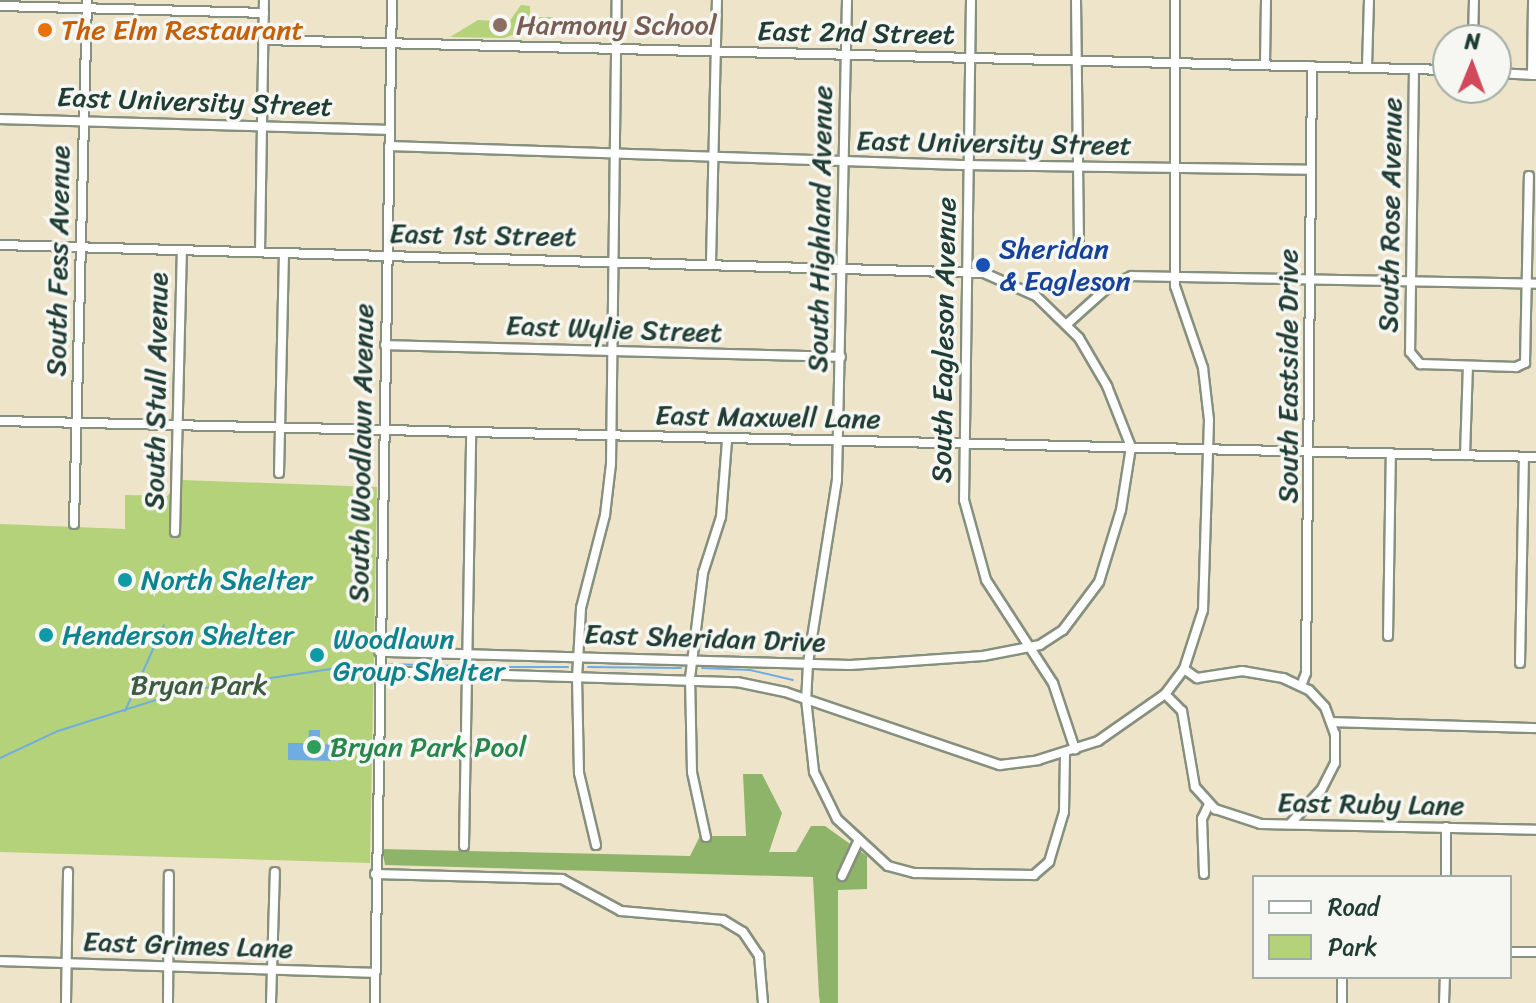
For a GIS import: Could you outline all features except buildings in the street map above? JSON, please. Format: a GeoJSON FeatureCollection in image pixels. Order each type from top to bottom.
{"type":"FeatureCollection","features":[{"type":"Feature","properties":{"kind":"street"},"geometry":{"type":"LineString","coordinates":[[260,252],[264,0]]}},
{"type":"Feature","properties":{"kind":"street","name":"South Woodlawn Avenue"},"geometry":{"type":"LineString","coordinates":[[375,1003],[377,671],[392,0]]}},
{"type":"Feature","properties":{"kind":"street"},"geometry":{"type":"LineString","coordinates":[[596,845],[576,747],[577,678],[587,578],[609,493],[617,0]]}},
{"type":"Feature","properties":{"kind":"street"},"geometry":{"type":"LineString","coordinates":[[711,263],[717,0]]}},
{"type":"Feature","properties":{"kind":"street","name":"South Highland Avenue"},"geometry":{"type":"LineString","coordinates":[[847,0],[838,440],[831,532],[808,664],[806,699],[814,772],[837,819],[858,842],[894,869],[1022,875],[1043,871],[1053,845],[1066,800],[1065,753]]}},
{"type":"Feature","properties":{"kind":"street","name":"South Eagleson Avenue"},"geometry":{"type":"LineString","coordinates":[[971,0],[961,443],[964,500],[973,546],[986,580],[1053,683],[1075,749]]}},
{"type":"Feature","properties":{"kind":"street"},"geometry":{"type":"LineString","coordinates":[[1076,0],[1075,168],[1079,251]]}},
{"type":"Feature","properties":{"kind":"street"},"geometry":{"type":"LineString","coordinates":[[377,671],[577,678],[690,678],[749,684],[806,699],[992,764],[1075,749],[1128,725],[1165,694],[1184,669],[1203,610],[1206,449],[1206,379],[1174,276],[1175,0]]}},
{"type":"Feature","properties":{"kind":"street"},"geometry":{"type":"LineString","coordinates":[[1265,64],[1266,0]]}},
{"type":"Feature","properties":{"kind":"street"},"geometry":{"type":"LineString","coordinates":[[1367,67],[1369,0]]}},
{"type":"Feature","properties":{"kind":"street"},"geometry":{"type":"LineString","coordinates":[[1473,24],[1474,0]]}},
{"type":"Feature","properties":{"kind":"street"},"geometry":{"type":"LineString","coordinates":[[1512,74],[1534,75],[1533,0]]}},
{"type":"Feature","properties":{"kind":"street"},"geometry":{"type":"LineString","coordinates":[[0,6],[87,4],[264,13]]}},
{"type":"Feature","properties":{"kind":"street","name":"South Fess Avenue"},"geometry":{"type":"LineString","coordinates":[[74,524],[87,4]]}},
{"type":"Feature","properties":{"kind":"street","name":"East 2nd Street"},"geometry":{"type":"LineString","coordinates":[[263,40],[1432,70]]}},
{"type":"Feature","properties":{"kind":"street","name":"South Eastside Drive"},"geometry":{"type":"LineString","coordinates":[[1301,686],[1306,673],[1310,451],[1312,66]]}},
{"type":"Feature","properties":{"kind":"street","name":"South Rose Avenue"},"geometry":{"type":"LineString","coordinates":[[1414,69],[1411,356],[1424,365],[1468,366]]}},
{"type":"Feature","properties":{"kind":"street","name":"East University Street"},"geometry":{"type":"LineString","coordinates":[[0,119],[388,130]]}},
{"type":"Feature","properties":{"kind":"street","name":"East University Street"},"geometry":{"type":"LineString","coordinates":[[389,146],[844,162],[1311,170]]}},
{"type":"Feature","properties":{"kind":"street"},"geometry":{"type":"LineString","coordinates":[[1465,455],[1468,366],[1525,363],[1532,284],[1529,176]]}},
{"type":"Feature","properties":{"kind":"street","name":"East 1st Street"},"geometry":{"type":"LineString","coordinates":[[0,245],[966,270],[1013,283],[1067,324],[1099,369],[1131,447]]}},
{"type":"Feature","properties":{"kind":"street","name":"South Stull Avenue"},"geometry":{"type":"LineString","coordinates":[[175,532],[182,250]]}},
{"type":"Feature","properties":{"kind":"street"},"geometry":{"type":"LineString","coordinates":[[279,473],[284,253]]}},
{"type":"Feature","properties":{"kind":"street"},"geometry":{"type":"LineString","coordinates":[[1067,324],[1119,279],[1174,276],[1532,284]]}},
{"type":"Feature","properties":{"kind":"street","name":"East Wylie Street"},"geometry":{"type":"LineString","coordinates":[[385,345],[841,357]]}},
{"type":"Feature","properties":{"kind":"street","name":"East Maxwell Lane"},"geometry":{"type":"LineString","coordinates":[[0,421],[279,430],[1536,457]]}},
{"type":"Feature","properties":{"kind":"street"},"geometry":{"type":"LineString","coordinates":[[464,846],[471,433]]}},
{"type":"Feature","properties":{"kind":"street"},"geometry":{"type":"LineString","coordinates":[[706,837],[692,772],[690,678],[703,573],[721,517],[727,440]]}},
{"type":"Feature","properties":{"kind":"street"},"geometry":{"type":"LineString","coordinates":[[1029,648],[1063,630],[1099,582],[1121,510],[1131,447]]}},
{"type":"Feature","properties":{"kind":"street"},"geometry":{"type":"LineString","coordinates":[[1388,636],[1391,453]]}},
{"type":"Feature","properties":{"kind":"street"},"geometry":{"type":"LineString","coordinates":[[1520,663],[1524,457]]}},
{"type":"Feature","properties":{"kind":"street","name":"East Sheridan Drive"},"geometry":{"type":"LineString","coordinates":[[379,652],[692,657],[808,664],[917,661],[1029,648]]}},
{"type":"Feature","properties":{"kind":"street"},"geometry":{"type":"LineString","coordinates":[[1184,669],[1197,678],[1251,671],[1301,686],[1333,722],[1333,771],[1290,824]]}},
{"type":"Feature","properties":{"kind":"street"},"geometry":{"type":"LineString","coordinates":[[1165,694],[1182,711],[1195,787],[1209,804],[1202,819],[1204,874]]}},
{"type":"Feature","properties":{"kind":"street"},"geometry":{"type":"LineString","coordinates":[[1333,722],[1536,728]]}},
{"type":"Feature","properties":{"kind":"street","name":"East Ruby Lane"},"geometry":{"type":"LineString","coordinates":[[1209,804],[1242,819],[1290,824],[1536,830]]}},
{"type":"Feature","properties":{"kind":"street"},"geometry":{"type":"LineString","coordinates":[[1446,827],[1446,875]]}},
{"type":"Feature","properties":{"kind":"street"},"geometry":{"type":"LineString","coordinates":[[842,876],[858,842]]}},
{"type":"Feature","properties":{"kind":"street"},"geometry":{"type":"LineString","coordinates":[[66,1003],[68,872]]}},
{"type":"Feature","properties":{"kind":"street"},"geometry":{"type":"LineString","coordinates":[[271,1003],[275,872]]}},
{"type":"Feature","properties":{"kind":"street"},"geometry":{"type":"LineString","coordinates":[[375,874],[562,879],[621,911],[723,920],[743,932],[759,956],[763,1003]]}},
{"type":"Feature","properties":{"kind":"street"},"geometry":{"type":"LineString","coordinates":[[168,1003],[169,875]]}},
{"type":"Feature","properties":{"kind":"street"},"geometry":{"type":"LineString","coordinates":[[1512,952],[1536,952]]}},
{"type":"Feature","properties":{"kind":"street","name":"East Grimes Lane"},"geometry":{"type":"LineString","coordinates":[[0,961],[375,973]]}},
{"type":"Feature","properties":{"kind":"street"},"geometry":{"type":"LineString","coordinates":[[1342,979],[1342,1003]]}},
{"type":"Feature","properties":{"kind":"street"},"geometry":{"type":"LineString","coordinates":[[1444,1003],[1445,979]]}},
{"type":"Feature","properties":{"kind":"green space"},"geometry":{"type":"Polygon","coordinates":[[[521,5],[530,6],[530,17],[553,17],[552,30],[525,30],[504,38],[450,37],[478,20],[509,22],[521,5]]]}},
{"type":"Feature","properties":{"kind":"green space","name":"Bryan Park"},"geometry":{"type":"Polygon","coordinates":[[[182,480],[377,487],[370,863],[0,852],[0,524],[125,529],[125,495],[167,496],[182,480]]]}},
{"type":"Feature","properties":{"kind":"green space"},"geometry":{"type":"Polygon","coordinates":[[[743,774],[762,774],[782,813],[769,852],[796,852],[811,826],[825,826],[867,856],[867,889],[838,890],[838,1003],[820,1003],[813,877],[385,865],[382,849],[690,856],[700,836],[746,836],[743,774]]]}},
{"type":"Feature","properties":{"kind":"water"},"geometry":{"type":"Polygon","coordinates":[[[309,730],[320,730],[320,744],[340,745],[340,761],[288,760],[288,743],[308,743],[309,730]]]}},
{"type":"Feature","properties":{"kind":"waterway"},"geometry":{"type":"LineString","coordinates":[[125,711],[164,625]]}},
{"type":"Feature","properties":{"kind":"waterway"},"geometry":{"type":"LineString","coordinates":[[389,664],[457,666]]}},
{"type":"Feature","properties":{"kind":"waterway"},"geometry":{"type":"LineString","coordinates":[[0,758],[58,731],[184,691],[359,665]]}},
{"type":"Feature","properties":{"kind":"waterway"},"geometry":{"type":"LineString","coordinates":[[478,667],[568,667]]}},
{"type":"Feature","properties":{"kind":"waterway"},"geometry":{"type":"LineString","coordinates":[[588,667],[681,668]]}},
{"type":"Feature","properties":{"kind":"waterway"},"geometry":{"type":"LineString","coordinates":[[702,668],[750,670],[793,680]]}},
{"type":"Feature","properties":{"kind":"place","name":"Harmony School"},"geometry":{"type":"Point","coordinates":[500,25]}},
{"type":"Feature","properties":{"kind":"place","name":"The Elm Restaurant"},"geometry":{"type":"Point","coordinates":[45,30]}},
{"type":"Feature","properties":{"kind":"place","name":"Sheridan & Eagleson"},"geometry":{"type":"Point","coordinates":[983,265]}},
{"type":"Feature","properties":{"kind":"place","name":"North Shelter"},"geometry":{"type":"Point","coordinates":[125,580]}},
{"type":"Feature","properties":{"kind":"place","name":"Henderson Shelter"},"geometry":{"type":"Point","coordinates":[46,635]}},
{"type":"Feature","properties":{"kind":"place","name":"Woodlawn Group Shelter"},"geometry":{"type":"Point","coordinates":[317,655]}},
{"type":"Feature","properties":{"kind":"place","name":"Bryan Park Pool"},"geometry":{"type":"Point","coordinates":[314,747]}}]}
